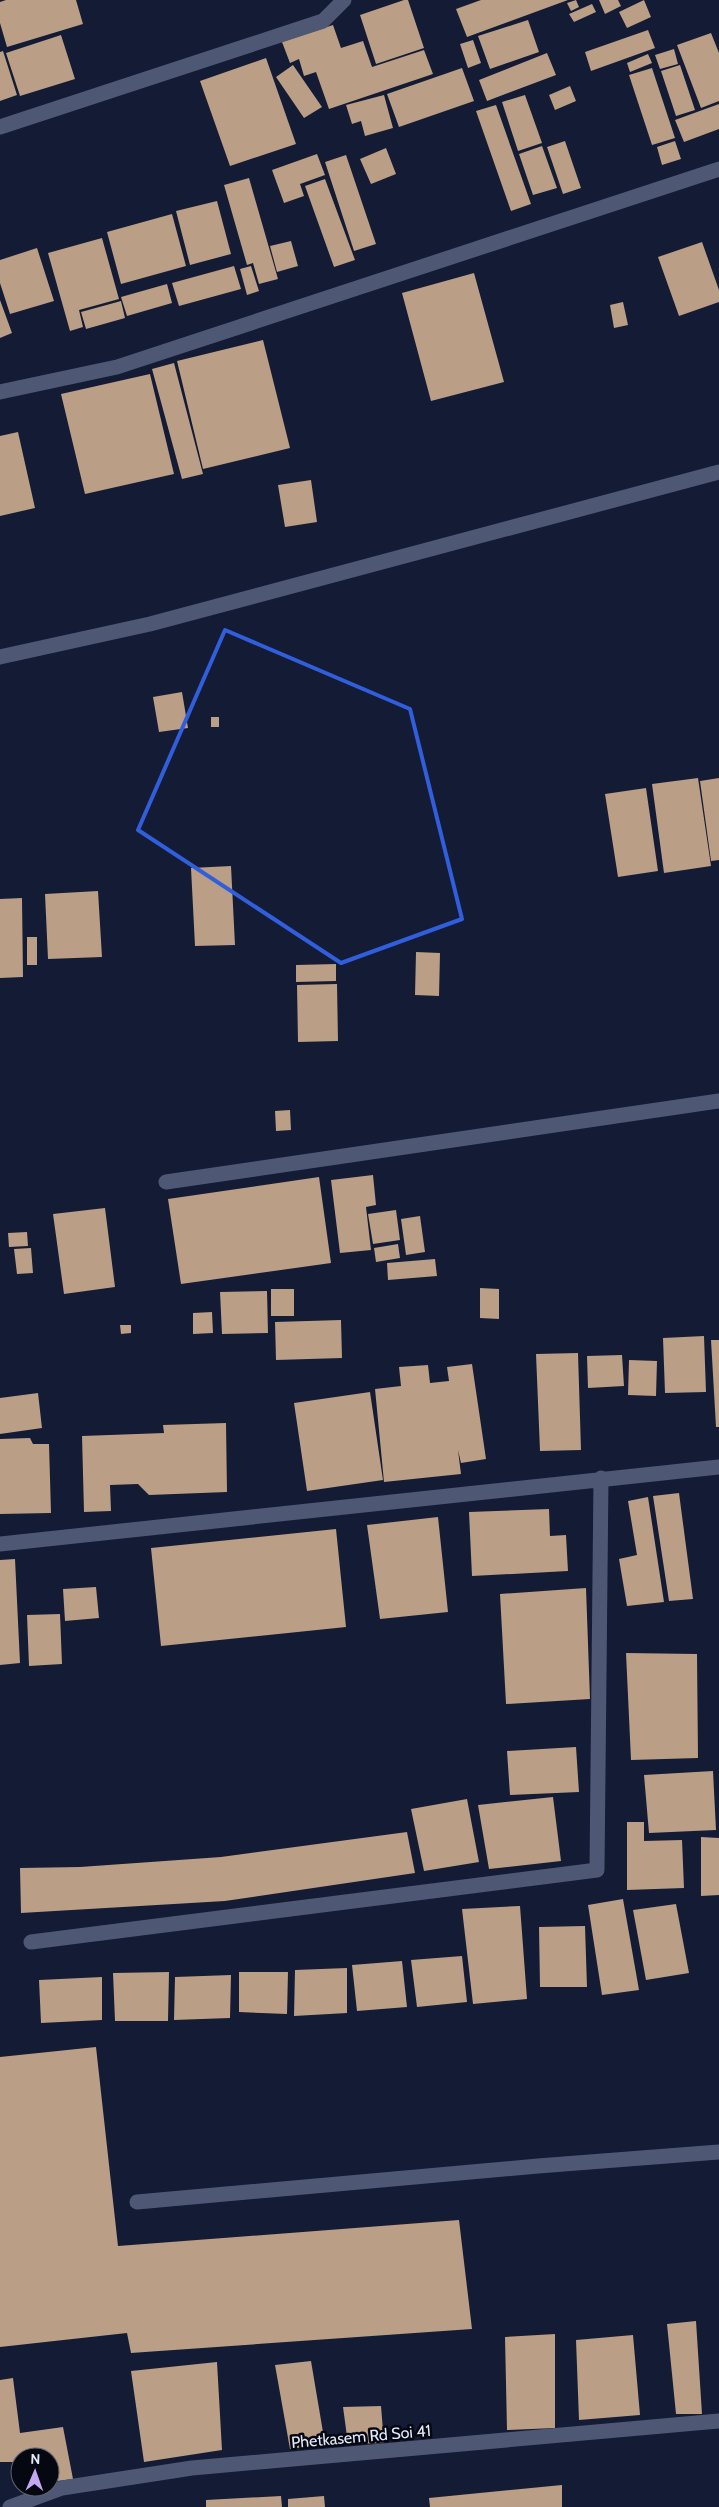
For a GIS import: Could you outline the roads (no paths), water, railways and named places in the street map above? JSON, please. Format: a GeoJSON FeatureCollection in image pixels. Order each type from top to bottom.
{"type":"FeatureCollection","features":[{"type":"Feature","properties":{"kind":"street"},"geometry":{"type":"LineString","coordinates":[[0,127],[324,21],[344,0]]}},
{"type":"Feature","properties":{"kind":"street"},"geometry":{"type":"LineString","coordinates":[[0,392],[117,367],[719,169]]}},
{"type":"Feature","properties":{"kind":"street"},"geometry":{"type":"LineString","coordinates":[[0,656],[150,624],[719,472]]}},
{"type":"Feature","properties":{"kind":"street"},"geometry":{"type":"LineString","coordinates":[[166,1182],[719,1101]]}},
{"type":"Feature","properties":{"kind":"street"},"geometry":{"type":"LineString","coordinates":[[0,1544],[601,1478],[719,1467]]}},
{"type":"Feature","properties":{"kind":"street"},"geometry":{"type":"LineString","coordinates":[[31,1942],[597,1870],[601,1478]]}},
{"type":"Feature","properties":{"kind":"street"},"geometry":{"type":"LineString","coordinates":[[137,2202],[538,2166],[719,2152]]}},
{"type":"Feature","properties":{"kind":"street","name":"Phetkasem Rd Soi 41"},"geometry":{"type":"LineString","coordinates":[[10,2507],[62,2488],[192,2468],[719,2421]]}}]}
